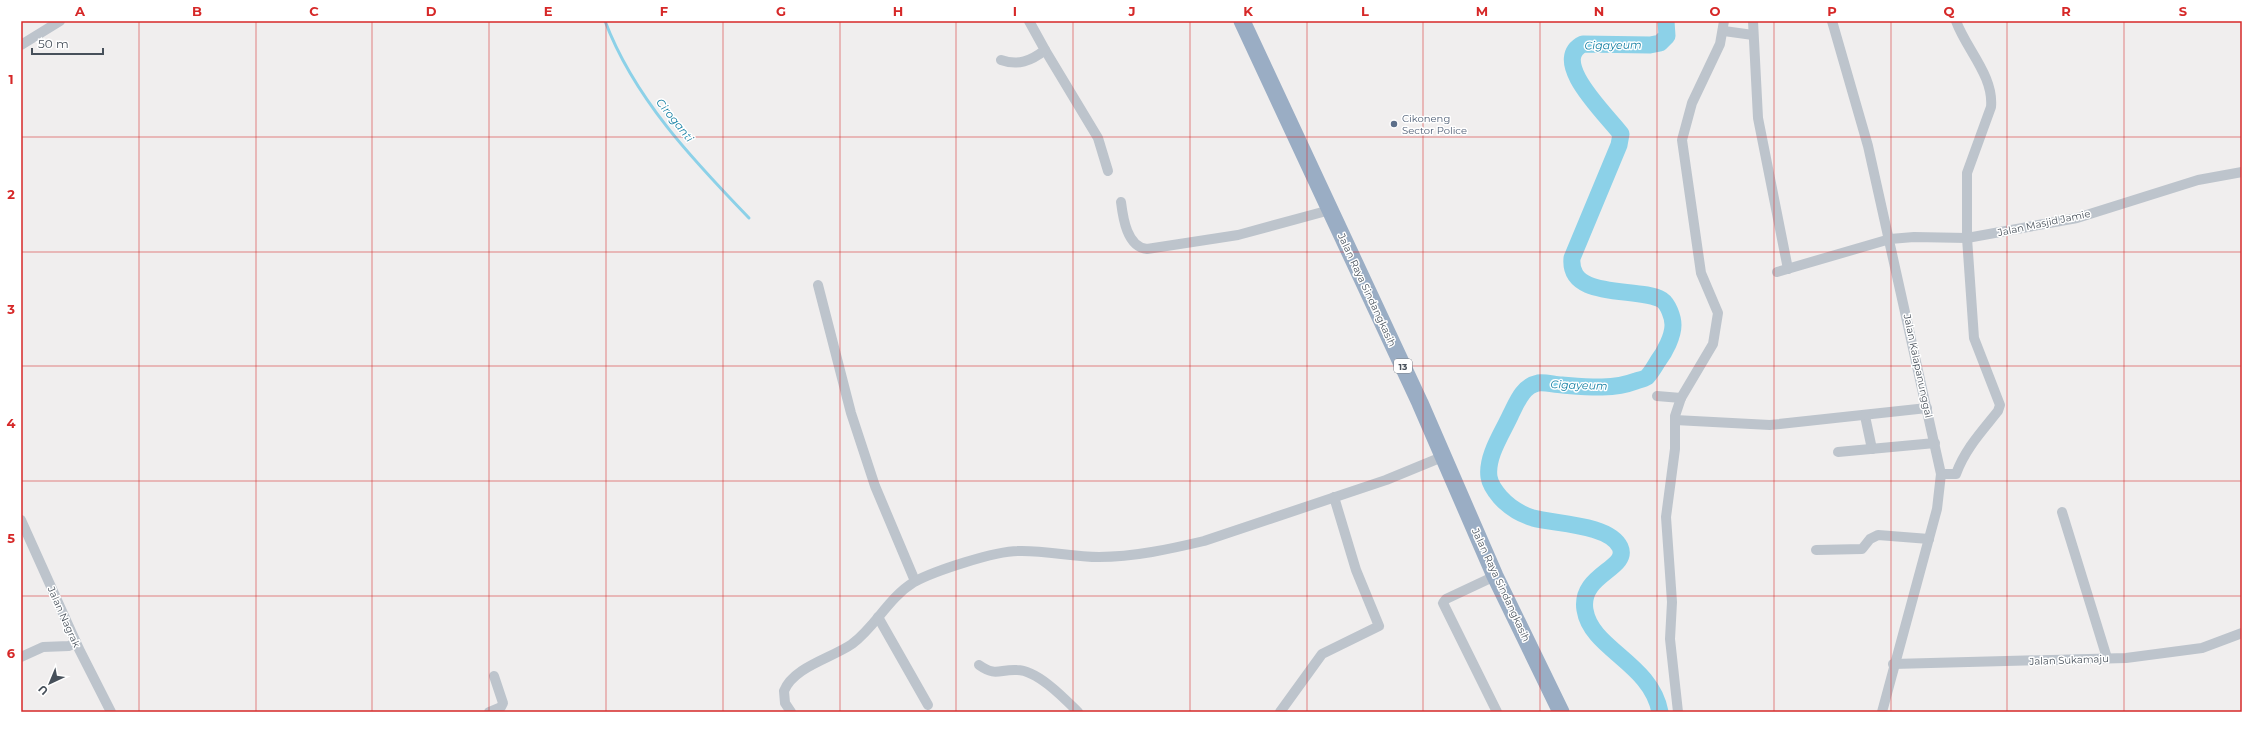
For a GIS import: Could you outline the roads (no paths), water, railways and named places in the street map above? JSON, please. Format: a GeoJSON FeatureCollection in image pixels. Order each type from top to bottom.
{"type":"FeatureCollection","features":[{"type":"Feature","properties":{"kind":"highway","name":"Jalan Raya Sindangkasih"},"geometry":{"type":"LineString","coordinates":[[1242,21],[1420,403],[1442,457],[1495,576],[1562,712]]}},
{"type":"Feature","properties":{"kind":"street"},"geometry":{"type":"LineString","coordinates":[[21,45],[60,21]]}},
{"type":"Feature","properties":{"kind":"street"},"geometry":{"type":"LineString","coordinates":[[1029,21],[1098,138],[1108,171]]}},
{"type":"Feature","properties":{"kind":"street"},"geometry":{"type":"LineString","coordinates":[[1753,21],[1758,118],[1788,268]]}},
{"type":"Feature","properties":{"kind":"street","name":"Jalan Kalapanunggal"},"geometry":{"type":"LineString","coordinates":[[1832,21],[1866,139],[1890,239],[1935,443],[1949,475],[1937,509],[1893,664],[1882,712]]}},
{"type":"Feature","properties":{"kind":"street"},"geometry":{"type":"LineString","coordinates":[[1949,475],[1971,443],[1998,411],[2000,405],[1974,338],[1967,238],[1967,173],[1991,106],[1992,98],[1988,84],[1956,21]]}},
{"type":"Feature","properties":{"kind":"street"},"geometry":{"type":"LineString","coordinates":[[1678,712],[1670,639],[1672,602],[1666,517],[1675,449],[1675,420],[1681,398],[1711,348],[1718,317],[1716,307],[1701,273],[1682,140],[1692,103],[1717,50],[1725,28],[1753,35]]}},
{"type":"Feature","properties":{"kind":"street"},"geometry":{"type":"LineString","coordinates":[[1001,60],[1017,63],[1025,62],[1045,50]]}},
{"type":"Feature","properties":{"kind":"street","name":"Jalan Masjid Jamie"},"geometry":{"type":"LineString","coordinates":[[1777,272],[1890,239],[1914,237],[1967,238],[2077,218],[2198,180],[2242,172]]}},
{"type":"Feature","properties":{"kind":"street"},"geometry":{"type":"LineString","coordinates":[[1121,202],[1127,229],[1139,247],[1147,249],[1238,235],[1330,210]]}},
{"type":"Feature","properties":{"kind":"street"},"geometry":{"type":"LineString","coordinates":[[818,285],[851,413],[863,450],[887,519],[915,581]]}},
{"type":"Feature","properties":{"kind":"street"},"geometry":{"type":"LineString","coordinates":[[1657,396],[1681,398]]}},
{"type":"Feature","properties":{"kind":"street"},"geometry":{"type":"LineString","coordinates":[[1675,420],[1770,425],[1865,416],[1927,408]]}},
{"type":"Feature","properties":{"kind":"street"},"geometry":{"type":"LineString","coordinates":[[1865,416],[1872,449]]}},
{"type":"Feature","properties":{"kind":"street"},"geometry":{"type":"LineString","coordinates":[[1838,452],[1935,443]]}},
{"type":"Feature","properties":{"kind":"street"},"geometry":{"type":"LineString","coordinates":[[791,712],[785,703],[784,691],[793,677],[853,643],[878,617],[892,598],[915,581],[981,558],[1007,551],[1028,551],[1098,557],[1127,555],[1178,547],[1211,538],[1386,480],[1442,457]]}},
{"type":"Feature","properties":{"kind":"street"},"geometry":{"type":"LineString","coordinates":[[1280,712],[1322,654],[1379,626],[1356,570],[1334,497]]}},
{"type":"Feature","properties":{"kind":"street"},"geometry":{"type":"LineString","coordinates":[[2062,512],[2107,658]]}},
{"type":"Feature","properties":{"kind":"street","name":"Jalan Nagrak"},"geometry":{"type":"LineString","coordinates":[[21,520],[76,642],[111,712]]}},
{"type":"Feature","properties":{"kind":"street"},"geometry":{"type":"LineString","coordinates":[[1816,550],[1862,549],[1870,539],[1878,535],[1929,539]]}},
{"type":"Feature","properties":{"kind":"street"},"geometry":{"type":"LineString","coordinates":[[1495,576],[1446,599],[1443,603],[1497,712]]}},
{"type":"Feature","properties":{"kind":"street"},"geometry":{"type":"LineString","coordinates":[[878,617],[928,705]]}},
{"type":"Feature","properties":{"kind":"street","name":"Jalan Sukamaju"},"geometry":{"type":"LineString","coordinates":[[1893,664],[2126,658],[2183,652],[2202,648],[2242,633]]}},
{"type":"Feature","properties":{"kind":"street"},"geometry":{"type":"LineString","coordinates":[[21,657],[44,647],[69,646],[76,642]]}},
{"type":"Feature","properties":{"kind":"street"},"geometry":{"type":"LineString","coordinates":[[979,665],[992,673],[1018,670],[1034,675],[1078,712]]}},
{"type":"Feature","properties":{"kind":"street"},"geometry":{"type":"LineString","coordinates":[[490,712],[501,707],[503,703],[494,676]]}},
{"type":"Feature","properties":{"kind":"waterway","name":"Ciroganti"},"geometry":{"type":"LineString","coordinates":[[605,21],[617,49],[632,76],[667,127],[707,174],[749,218]]}},
{"type":"Feature","properties":{"kind":"waterway","name":"Cigayeum"},"geometry":{"type":"LineString","coordinates":[[1660,712],[1654,695],[1645,681],[1634,668],[1598,636],[1590,624],[1585,610],[1585,598],[1589,588],[1618,561],[1621,555],[1620,547],[1614,539],[1593,529],[1533,518],[1515,510],[1503,501],[1495,490],[1489,477],[1489,469],[1490,461],[1500,436],[1518,400],[1528,387],[1538,383],[1609,387],[1627,384],[1643,379],[1647,377],[1663,353],[1670,339],[1673,329],[1672,318],[1670,311],[1662,300],[1651,296],[1607,290],[1581,281],[1574,272],[1572,258],[1619,145],[1621,134],[1584,89],[1576,75],[1572,63],[1574,52],[1583,44],[1650,45],[1660,43],[1667,36],[1666,21]]}},
{"type":"Feature","properties":{"kind":"place","name":"Cikoneng Sector Police"},"geometry":{"type":"Point","coordinates":[1394,124]}}]}
